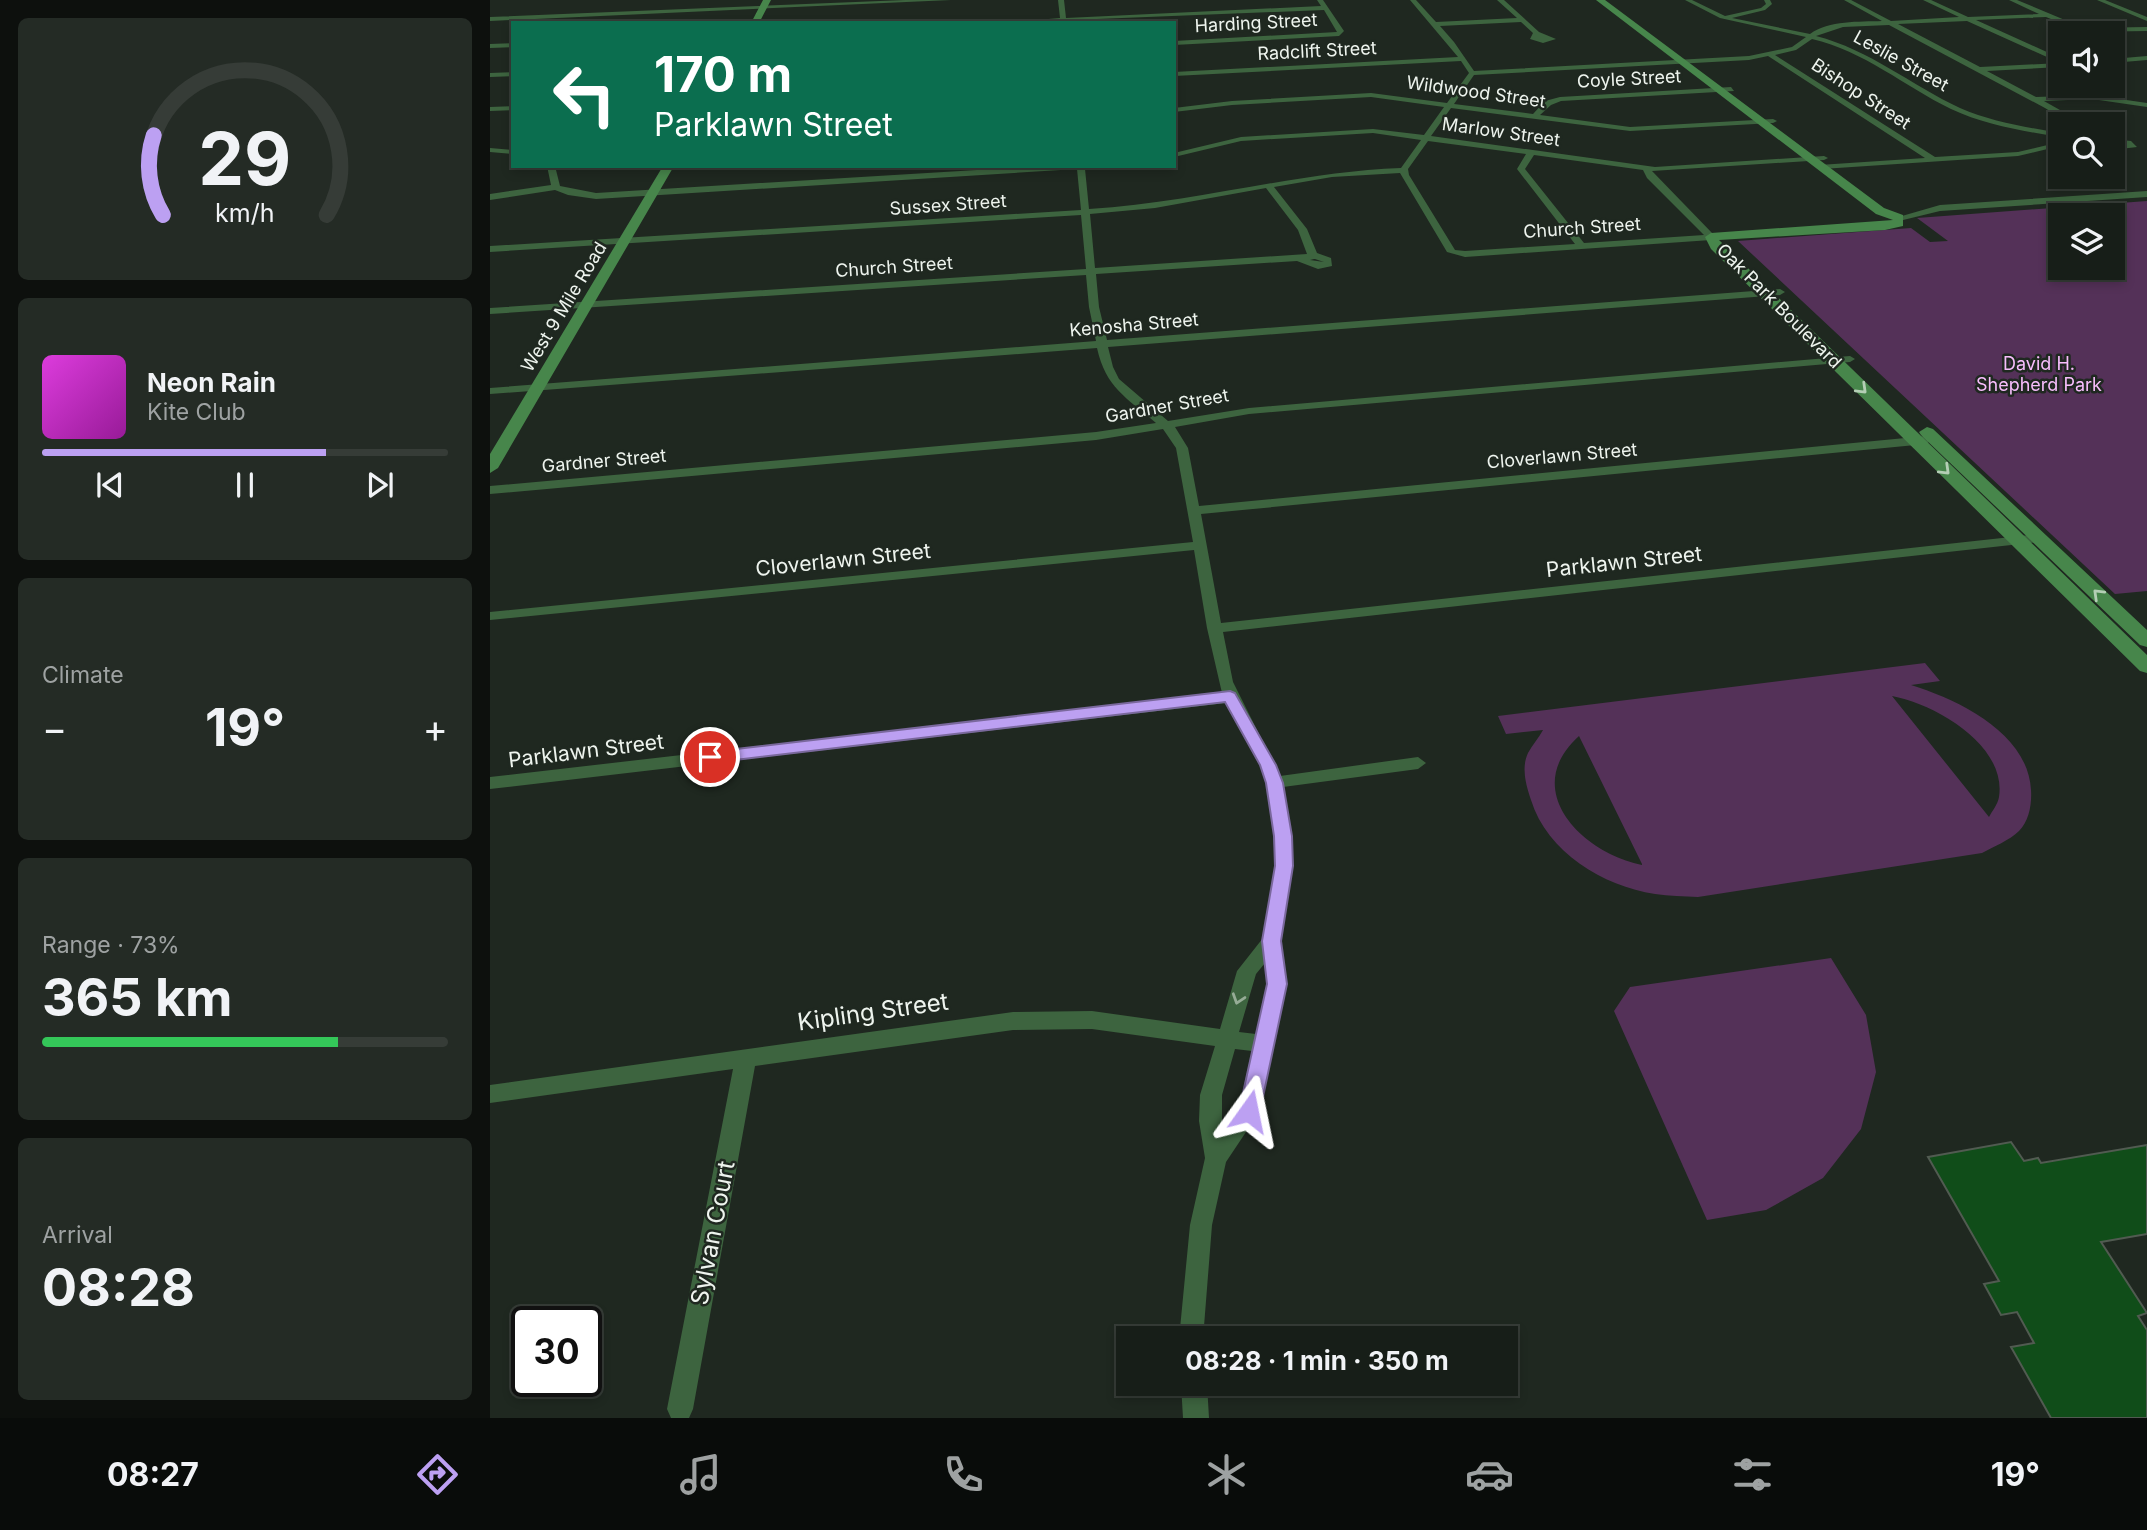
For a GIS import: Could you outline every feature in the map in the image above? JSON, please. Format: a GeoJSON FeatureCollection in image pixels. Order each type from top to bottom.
{"type":"FeatureCollection","features":[{"type":"Feature","properties":{"kind":"street"},"geometry":{"type":"LineString","coordinates":[[490,19],[765,4],[948,0]]}},
{"type":"Feature","properties":{"kind":"street"},"geometry":{"type":"LineString","coordinates":[[1061,0],[1063,20]]}},
{"type":"Feature","properties":{"kind":"street"},"geometry":{"type":"LineString","coordinates":[[1043,21],[1325,8],[1320,0]]}},
{"type":"Feature","properties":{"kind":"street"},"geometry":{"type":"LineString","coordinates":[[1413,0],[1472,73]]}},
{"type":"Feature","properties":{"kind":"street"},"geometry":{"type":"LineString","coordinates":[[1500,0],[1537,33]]}},
{"type":"Feature","properties":{"kind":"street"},"geometry":{"type":"LineString","coordinates":[[1600,0],[1639,25]]}},
{"type":"Feature","properties":{"kind":"street"},"geometry":{"type":"LineString","coordinates":[[1609,0],[1687,61],[1773,121],[1880,211],[1899,218]]}},
{"type":"Feature","properties":{"kind":"street","name":"Leslie Street"},"geometry":{"type":"LineString","coordinates":[[1688,0],[1724,18],[1811,36],[1858,53],[1965,113],[2000,124],[2048,133]]}},
{"type":"Feature","properties":{"kind":"street"},"geometry":{"type":"LineString","coordinates":[[1724,18],[1763,9],[1769,4],[1767,0]]}},
{"type":"Feature","properties":{"kind":"street"},"geometry":{"type":"LineString","coordinates":[[1847,0],[2058,112]]}},
{"type":"Feature","properties":{"kind":"street"},"geometry":{"type":"LineString","coordinates":[[1926,0],[2048,57]]}},
{"type":"Feature","properties":{"kind":"street"},"geometry":{"type":"LineString","coordinates":[[2012,0],[2086,31],[2147,29]]}},
{"type":"Feature","properties":{"kind":"street"},"geometry":{"type":"LineString","coordinates":[[2099,0],[2147,19]]}},
{"type":"Feature","properties":{"kind":"street"},"geometry":{"type":"LineString","coordinates":[[756,21],[765,4]]}},
{"type":"Feature","properties":{"kind":"street","name":"Harding Street"},"geometry":{"type":"LineString","coordinates":[[1176,43],[1339,34],[1341,31],[1325,8]]}},
{"type":"Feature","properties":{"kind":"street"},"geometry":{"type":"LineString","coordinates":[[1472,73],[1771,55],[1799,47],[1818,31],[1836,26],[2046,15]]}},
{"type":"Feature","properties":{"kind":"street"},"geometry":{"type":"LineString","coordinates":[[1434,24],[1522,20]]}},
{"type":"Feature","properties":{"kind":"street"},"geometry":{"type":"LineString","coordinates":[[490,46],[511,45]]}},
{"type":"Feature","properties":{"kind":"street","name":"Bishop Street"},"geometry":{"type":"LineString","coordinates":[[1771,55],[1934,160]]}},
{"type":"Feature","properties":{"kind":"street"},"geometry":{"type":"LineString","coordinates":[[2125,60],[2147,58]]}},
{"type":"Feature","properties":{"kind":"street","name":"Radclift Street"},"geometry":{"type":"LineString","coordinates":[[1176,74],[1461,59]]}},
{"type":"Feature","properties":{"kind":"street"},"geometry":{"type":"LineString","coordinates":[[1979,69],[2048,64]]}},
{"type":"Feature","properties":{"kind":"street"},"geometry":{"type":"LineString","coordinates":[[1404,170],[1472,73]]}},
{"type":"Feature","properties":{"kind":"street"},"geometry":{"type":"LineString","coordinates":[[490,75],[511,74]]}},
{"type":"Feature","properties":{"kind":"street"},"geometry":{"type":"LineString","coordinates":[[1725,89],[1761,122],[1811,159],[1835,166],[2027,153],[2048,147]]}},
{"type":"Feature","properties":{"kind":"street","name":"Coyle Street"},"geometry":{"type":"LineString","coordinates":[[1535,116],[1548,103],[1560,99],[1725,89]]}},
{"type":"Feature","properties":{"kind":"street","name":"Wildwood Street"},"geometry":{"type":"LineString","coordinates":[[1176,110],[1232,103],[1371,95],[1639,129],[1773,121]]}},
{"type":"Feature","properties":{"kind":"street"},"geometry":{"type":"LineString","coordinates":[[2035,99],[2103,98],[2147,102]]}},
{"type":"Feature","properties":{"kind":"street"},"geometry":{"type":"LineString","coordinates":[[490,109],[511,108]]}},
{"type":"Feature","properties":{"kind":"street","name":"Marlow Street"},"geometry":{"type":"LineString","coordinates":[[1176,154],[1222,142],[1260,137],[1373,131],[1647,169],[1811,159]]}},
{"type":"Feature","properties":{"kind":"street"},"geometry":{"type":"LineString","coordinates":[[490,150],[511,152]]}},
{"type":"Feature","properties":{"kind":"street"},"geometry":{"type":"LineString","coordinates":[[1532,152],[1522,162],[1521,169],[1582,246]]}},
{"type":"Feature","properties":{"kind":"street"},"geometry":{"type":"LineString","coordinates":[[1835,166],[1898,213],[1899,218]]}},
{"type":"Feature","properties":{"kind":"street"},"geometry":{"type":"LineString","coordinates":[[551,168],[556,187]]}},
{"type":"Feature","properties":{"kind":"street","name":"West 9 Mile Road"},"geometry":{"type":"LineString","coordinates":[[490,468],[668,168]]}},
{"type":"Feature","properties":{"kind":"street"},"geometry":{"type":"LineString","coordinates":[[490,197],[556,187],[583,195],[654,193],[1065,168]]}},
{"type":"Feature","properties":{"kind":"street"},"geometry":{"type":"LineString","coordinates":[[1081,168],[1094,307],[1107,366],[1114,381],[1166,424],[1182,448],[1214,628],[1230,697],[1268,765],[1274,783],[1283,836],[1284,866],[1272,941],[1277,984],[1249,1111],[1216,1158]]}},
{"type":"Feature","properties":{"kind":"street"},"geometry":{"type":"LineString","coordinates":[[1647,169],[1650,176],[1711,237]]}},
{"type":"Feature","properties":{"kind":"street","name":"Sussex Street"},"geometry":{"type":"LineString","coordinates":[[490,249],[1086,212],[1189,201],[1311,176],[1404,170]]}},
{"type":"Feature","properties":{"kind":"street","name":"Church Street"},"geometry":{"type":"LineString","coordinates":[[1404,170],[1450,250],[1455,254],[1835,226],[1892,225],[1899,223],[1899,218],[1940,208],[2147,194]]}},
{"type":"Feature","properties":{"kind":"street","name":"Church Street"},"geometry":{"type":"LineString","coordinates":[[1267,184],[1302,229],[1313,255]]}},
{"type":"Feature","properties":{"kind":"street","name":"Oak Park Boulevard"},"geometry":{"type":"LineString","coordinates":[[1711,237],[1730,244],[1833,360],[2147,666]]}},
{"type":"Feature","properties":{"kind":"street","name":"Church Street"},"geometry":{"type":"LineString","coordinates":[[490,312],[1092,270],[1301,260],[1313,255],[1328,260],[1329,264],[1318,266],[1301,260]]}},
{"type":"Feature","properties":{"kind":"street","name":"Oak Park Boulevard"},"geometry":{"type":"LineString","coordinates":[[1772,293],[1850,359],[2147,641]]}},
{"type":"Feature","properties":{"kind":"street","name":"Kenosha Street"},"geometry":{"type":"LineString","coordinates":[[490,391],[1772,293]]}},
{"type":"Feature","properties":{"kind":"street","name":"Gardner Street"},"geometry":{"type":"LineString","coordinates":[[490,490],[1096,436],[1237,412],[1850,359]]}},
{"type":"Feature","properties":{"kind":"street","name":"Cloverlawn Street"},"geometry":{"type":"LineString","coordinates":[[1193,511],[1935,440]]}},
{"type":"Feature","properties":{"kind":"street"},"geometry":{"type":"LineString","coordinates":[[1974,498],[1995,496]]}},
{"type":"Feature","properties":{"kind":"street","name":"Parklawn Street"},"geometry":{"type":"LineString","coordinates":[[1214,628],[2039,538]]}},
{"type":"Feature","properties":{"kind":"street","name":"Cloverlawn Street"},"geometry":{"type":"LineString","coordinates":[[490,616],[1200,545]]}},
{"type":"Feature","properties":{"kind":"street","name":"Parklawn Street"},"geometry":{"type":"LineString","coordinates":[[490,783],[1230,697]]}},
{"type":"Feature","properties":{"kind":"street"},"geometry":{"type":"LineString","coordinates":[[1274,783],[1418,763]]}},
{"type":"Feature","properties":{"kind":"street"},"geometry":{"type":"LineString","coordinates":[[1192,1326],[1201,1225],[1216,1158],[1210,1121],[1212,1095],[1247,971],[1272,941]]}},
{"type":"Feature","properties":{"kind":"street","name":"Kipling Street"},"geometry":{"type":"LineString","coordinates":[[490,1094],[977,1024],[1054,1019],[1136,1024],[1264,1044]]}},
{"type":"Feature","properties":{"kind":"street","name":"Sylvan Court"},"geometry":{"type":"LineString","coordinates":[[680,1409],[746,1057]]}},
{"type":"Feature","properties":{"kind":"street"},"geometry":{"type":"LineString","coordinates":[[1195,1396],[1196,1418]]}},
{"type":"Feature","properties":{"kind":"green space","name":"David H. Shepherd Park"},"geometry":{"type":"Polygon","coordinates":[[[2147,201],[2147,591],[2115,594],[1738,241],[1911,228],[1930,242],[1948,241],[1917,218],[2048,208],[2048,280],[2125,280],[2125,203],[2120,203],[2147,201]]]}},
{"type":"Feature","properties":{"kind":"green space"},"geometry":{"type":"Polygon","coordinates":[[[1925,663],[1940,681],[1911,685],[1969,710],[2004,736],[2018,752],[2027,770],[2031,790],[2030,806],[2019,831],[1982,853],[1698,897],[1655,894],[1635,890],[1597,874],[1580,864],[1550,836],[1531,800],[1525,771],[1528,753],[1543,730],[1506,734],[1498,716],[1925,663]],[[1892,696],[1989,817],[1999,797],[1998,778],[1992,760],[1980,744],[1947,718],[1928,708],[1892,696]],[[1579,736],[1562,757],[1555,777],[1557,797],[1566,816],[1580,833],[1598,847],[1642,865],[1642,864],[1579,736]]]}},
{"type":"Feature","properties":{"kind":"green space"},"geometry":{"type":"Polygon","coordinates":[[[1831,958],[1866,1015],[1876,1072],[1861,1129],[1823,1178],[1766,1210],[1707,1220],[1614,1011],[1630,987],[1831,958]]]}},
{"type":"Feature","properties":{"kind":"building"},"geometry":{"type":"Polygon","coordinates":[[[2011,1142],[2024,1161],[2038,1158],[2041,1163],[2147,1145],[2147,1234],[2101,1242],[2147,1313],[2138,1316],[2147,1330],[2147,1418],[2051,1418],[2011,1347],[2034,1343],[2017,1312],[2001,1315],[1984,1284],[1999,1281],[1928,1157],[2011,1142]]]}},
{"type":"Feature","properties":{"kind":"route"},"geometry":{"type":"LineString","coordinates":[[710,757],[1230,697],[1268,765],[1274,783],[1283,836],[1284,866],[1272,941],[1277,984],[1249,1111]]}}]}
